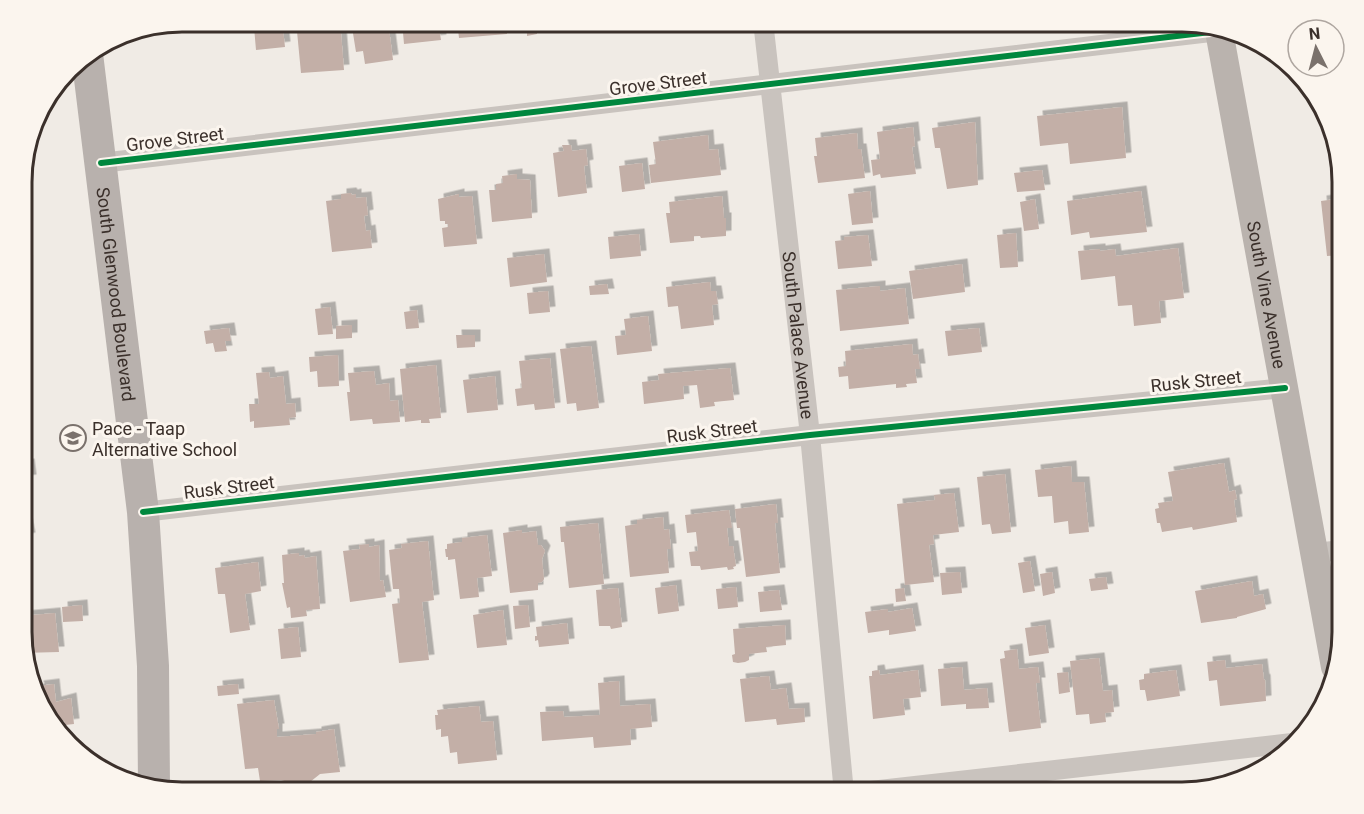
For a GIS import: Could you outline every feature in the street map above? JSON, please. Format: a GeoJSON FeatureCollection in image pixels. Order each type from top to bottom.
{"type":"FeatureCollection","features":[{"type":"Feature","properties":{"kind":"main road","name":"South Vine Avenue"},"geometry":{"type":"LineString","coordinates":[[1220,37],[1331,648]]}},
{"type":"Feature","properties":{"kind":"main road","name":"South Glenwood Boulevard"},"geometry":{"type":"LineString","coordinates":[[88,65],[143,512],[153,666],[154,779]]}},
{"type":"Feature","properties":{"kind":"street","name":"South Palace Avenue"},"geometry":{"type":"LineString","coordinates":[[764,32],[810,435],[843,782]]}},
{"type":"Feature","properties":{"kind":"street","name":"Grove Street"},"geometry":{"type":"LineString","coordinates":[[101,163],[1202,33]]}},
{"type":"Feature","properties":{"kind":"street","name":"Rusk Street"},"geometry":{"type":"LineString","coordinates":[[143,512],[810,435],[1285,388]]}},
{"type":"Feature","properties":{"kind":"street"},"geometry":{"type":"LineString","coordinates":[[1314,553],[1332,551]]}},
{"type":"Feature","properties":{"kind":"street"},"geometry":{"type":"LineString","coordinates":[[950,782],[1282,744]]}},
{"type":"Feature","properties":{"kind":"building"},"geometry":{"type":"Polygon","coordinates":[[[254,32],[283,32],[285,47],[256,50],[254,32]]]}},
{"type":"Feature","properties":{"kind":"building"},"geometry":{"type":"Polygon","coordinates":[[[297,32],[341,32],[344,70],[301,73],[297,32]]]}},
{"type":"Feature","properties":{"kind":"building"},"geometry":{"type":"Polygon","coordinates":[[[353,32],[389,32],[393,60],[365,64],[363,51],[356,52],[353,32]]]}},
{"type":"Feature","properties":{"kind":"building"},"geometry":{"type":"Polygon","coordinates":[[[403,32],[440,32],[441,40],[404,44],[403,32]]]}},
{"type":"Feature","properties":{"kind":"building"},"geometry":{"type":"Polygon","coordinates":[[[458,32],[507,32],[507,34],[459,38],[458,32]]]}},
{"type":"Feature","properties":{"kind":"building"},"geometry":{"type":"Polygon","coordinates":[[[527,32],[537,32],[537,34],[527,36],[527,32]]]}},
{"type":"Feature","properties":{"kind":"building"},"geometry":{"type":"Polygon","coordinates":[[[1122,107],[1126,158],[1070,164],[1068,143],[1040,146],[1037,116],[1122,107]]]}},
{"type":"Feature","properties":{"kind":"building"},"geometry":{"type":"Polygon","coordinates":[[[975,122],[978,185],[947,189],[940,148],[935,148],[932,128],[975,122]]]}},
{"type":"Feature","properties":{"kind":"building"},"geometry":{"type":"Polygon","coordinates":[[[913,127],[915,146],[912,147],[916,174],[881,178],[880,174],[873,176],[871,160],[880,159],[877,132],[913,127]]]}},
{"type":"Feature","properties":{"kind":"building"},"geometry":{"type":"Polygon","coordinates":[[[857,133],[858,149],[861,149],[865,178],[818,183],[814,156],[817,156],[815,138],[857,133]]]}},
{"type":"Feature","properties":{"kind":"building"},"geometry":{"type":"Polygon","coordinates":[[[708,135],[709,150],[718,149],[721,175],[651,183],[649,165],[656,164],[653,142],[708,135]]]}},
{"type":"Feature","properties":{"kind":"building"},"geometry":{"type":"Polygon","coordinates":[[[562,145],[571,145],[572,151],[586,149],[588,165],[584,166],[587,193],[558,197],[553,153],[564,151],[562,145]]]}},
{"type":"Feature","properties":{"kind":"building"},"geometry":{"type":"Polygon","coordinates":[[[642,163],[645,189],[622,192],[619,166],[642,163]]]}},
{"type":"Feature","properties":{"kind":"building"},"geometry":{"type":"Polygon","coordinates":[[[1042,170],[1045,190],[1017,192],[1014,173],[1042,170]]]}},
{"type":"Feature","properties":{"kind":"building"},"geometry":{"type":"Polygon","coordinates":[[[517,174],[517,179],[530,180],[532,218],[492,222],[489,190],[496,190],[496,184],[503,183],[502,176],[517,174]]]}},
{"type":"Feature","properties":{"kind":"building"},"geometry":{"type":"Polygon","coordinates":[[[870,191],[873,223],[852,225],[848,194],[870,191]]]}},
{"type":"Feature","properties":{"kind":"building"},"geometry":{"type":"Polygon","coordinates":[[[1141,191],[1147,232],[1090,238],[1089,232],[1071,235],[1067,201],[1141,191]]]}},
{"type":"Feature","properties":{"kind":"building"},"geometry":{"type":"Polygon","coordinates":[[[341,194],[356,194],[356,198],[366,197],[368,215],[364,216],[366,231],[370,230],[372,248],[332,252],[326,201],[341,199],[341,194]]]}},
{"type":"Feature","properties":{"kind":"building"},"geometry":{"type":"Polygon","coordinates":[[[459,194],[459,197],[472,196],[477,244],[444,247],[442,228],[448,227],[448,224],[440,221],[438,199],[459,194]]]}},
{"type":"Feature","properties":{"kind":"building"},"geometry":{"type":"Polygon","coordinates":[[[722,196],[726,236],[701,238],[694,236],[694,241],[670,243],[666,213],[670,213],[669,202],[722,196]]]}},
{"type":"Feature","properties":{"kind":"building"},"geometry":{"type":"Polygon","coordinates":[[[1035,199],[1039,229],[1024,231],[1020,202],[1035,199]]]}},
{"type":"Feature","properties":{"kind":"building"},"geometry":{"type":"Polygon","coordinates":[[[1332,200],[1332,256],[1327,256],[1321,201],[1332,200]]]}},
{"type":"Feature","properties":{"kind":"building"},"geometry":{"type":"Polygon","coordinates":[[[1016,233],[1018,267],[1000,268],[997,235],[1016,233]]]}},
{"type":"Feature","properties":{"kind":"building"},"geometry":{"type":"Polygon","coordinates":[[[639,234],[641,256],[610,259],[608,237],[639,234]]]}},
{"type":"Feature","properties":{"kind":"building"},"geometry":{"type":"Polygon","coordinates":[[[868,235],[872,266],[838,269],[835,241],[844,240],[844,237],[868,235]]]}},
{"type":"Feature","properties":{"kind":"building"},"geometry":{"type":"Polygon","coordinates":[[[1178,248],[1184,298],[1159,301],[1161,323],[1134,326],[1132,305],[1118,306],[1115,276],[1081,280],[1078,251],[1115,249],[1116,256],[1178,248]]]}},
{"type":"Feature","properties":{"kind":"building"},"geometry":{"type":"Polygon","coordinates":[[[544,254],[547,282],[510,287],[507,258],[544,254]]]}},
{"type":"Feature","properties":{"kind":"building"},"geometry":{"type":"Polygon","coordinates":[[[962,264],[965,292],[913,299],[909,271],[962,264]]]}},
{"type":"Feature","properties":{"kind":"building"},"geometry":{"type":"Polygon","coordinates":[[[710,282],[711,291],[716,291],[718,304],[712,305],[714,325],[681,329],[678,306],[668,307],[666,287],[710,282]]]}},
{"type":"Feature","properties":{"kind":"building"},"geometry":{"type":"Polygon","coordinates":[[[607,284],[609,294],[590,295],[589,286],[607,284]]]}},
{"type":"Feature","properties":{"kind":"building"},"geometry":{"type":"Polygon","coordinates":[[[880,286],[880,291],[905,288],[909,324],[840,331],[836,290],[880,286]]]}},
{"type":"Feature","properties":{"kind":"building"},"geometry":{"type":"Polygon","coordinates":[[[548,291],[550,312],[529,314],[527,293],[548,291]]]}},
{"type":"Feature","properties":{"kind":"building"},"geometry":{"type":"Polygon","coordinates":[[[330,307],[333,334],[318,335],[315,309],[330,307]]]}},
{"type":"Feature","properties":{"kind":"building"},"geometry":{"type":"Polygon","coordinates":[[[417,310],[419,328],[406,329],[404,312],[417,310]]]}},
{"type":"Feature","properties":{"kind":"building"},"geometry":{"type":"Polygon","coordinates":[[[648,316],[652,351],[617,355],[615,336],[626,335],[624,319],[648,316]]]}},
{"type":"Feature","properties":{"kind":"building"},"geometry":{"type":"Polygon","coordinates":[[[352,325],[352,338],[336,339],[336,326],[352,325]]]}},
{"type":"Feature","properties":{"kind":"building"},"geometry":{"type":"Polygon","coordinates":[[[229,328],[231,341],[225,341],[227,351],[215,352],[213,343],[206,344],[204,331],[229,328]]]}},
{"type":"Feature","properties":{"kind":"building"},"geometry":{"type":"Polygon","coordinates":[[[979,328],[982,352],[948,356],[945,331],[979,328]]]}},
{"type":"Feature","properties":{"kind":"building"},"geometry":{"type":"Polygon","coordinates":[[[456,335],[475,335],[475,347],[457,348],[456,335]]]}},
{"type":"Feature","properties":{"kind":"building"},"geometry":{"type":"Polygon","coordinates":[[[912,344],[913,355],[918,354],[920,369],[915,369],[917,383],[896,388],[896,384],[849,389],[848,376],[839,377],[838,367],[846,366],[845,351],[912,344]]]}},
{"type":"Feature","properties":{"kind":"building"},"geometry":{"type":"Polygon","coordinates":[[[591,346],[599,408],[577,411],[576,403],[567,404],[560,349],[591,346]]]}},
{"type":"Feature","properties":{"kind":"building"},"geometry":{"type":"Polygon","coordinates":[[[338,355],[339,386],[318,387],[317,371],[310,372],[309,357],[338,355]]]}},
{"type":"Feature","properties":{"kind":"building"},"geometry":{"type":"Polygon","coordinates":[[[550,358],[555,408],[535,410],[534,404],[517,406],[515,389],[522,388],[519,361],[550,358]]]}},
{"type":"Feature","properties":{"kind":"building"},"geometry":{"type":"Polygon","coordinates":[[[436,365],[441,418],[429,419],[430,423],[421,423],[421,420],[405,422],[400,369],[436,365]]]}},
{"type":"Feature","properties":{"kind":"building"},"geometry":{"type":"Polygon","coordinates":[[[730,368],[734,400],[714,402],[715,406],[700,408],[697,385],[683,386],[684,399],[644,404],[642,382],[659,380],[658,374],[730,368]]]}},
{"type":"Feature","properties":{"kind":"building"},"geometry":{"type":"Polygon","coordinates":[[[374,371],[376,385],[389,383],[390,401],[398,400],[400,422],[373,424],[372,419],[350,421],[348,373],[374,371]]]}},
{"type":"Feature","properties":{"kind":"building"},"geometry":{"type":"Polygon","coordinates":[[[269,372],[270,378],[283,376],[286,404],[295,403],[296,417],[289,418],[290,425],[254,428],[254,421],[250,422],[249,404],[259,404],[256,373],[269,372]]]}},
{"type":"Feature","properties":{"kind":"building"},"geometry":{"type":"Polygon","coordinates":[[[495,376],[498,410],[467,413],[463,380],[495,376]]]}},
{"type":"Feature","properties":{"kind":"building"},"geometry":{"type":"Polygon","coordinates":[[[1224,463],[1229,492],[1235,490],[1237,499],[1234,500],[1237,522],[1193,530],[1192,527],[1162,532],[1160,523],[1157,523],[1155,509],[1159,508],[1158,503],[1173,501],[1168,472],[1224,463]]]}},
{"type":"Feature","properties":{"kind":"building"},"geometry":{"type":"Polygon","coordinates":[[[1071,466],[1072,482],[1084,482],[1089,532],[1069,534],[1068,521],[1054,523],[1052,496],[1038,497],[1035,470],[1071,466]]]}},
{"type":"Feature","properties":{"kind":"building"},"geometry":{"type":"Polygon","coordinates":[[[1005,474],[1011,532],[992,534],[990,524],[982,525],[977,477],[1005,474]]]}},
{"type":"Feature","properties":{"kind":"building"},"geometry":{"type":"Polygon","coordinates":[[[954,493],[959,532],[933,535],[934,544],[929,545],[934,582],[905,585],[897,504],[935,500],[934,495],[954,493]]]}},
{"type":"Feature","properties":{"kind":"building"},"geometry":{"type":"Polygon","coordinates":[[[776,504],[778,523],[775,523],[780,573],[746,577],[740,528],[737,528],[735,509],[776,504]]]}},
{"type":"Feature","properties":{"kind":"building"},"geometry":{"type":"Polygon","coordinates":[[[729,510],[732,528],[727,528],[729,546],[733,546],[736,566],[733,567],[734,569],[728,570],[727,567],[701,570],[700,566],[691,566],[689,552],[698,551],[696,532],[687,533],[685,515],[729,510]]]}},
{"type":"Feature","properties":{"kind":"building"},"geometry":{"type":"Polygon","coordinates":[[[663,517],[664,530],[669,529],[671,549],[667,549],[669,573],[630,577],[625,526],[637,524],[637,520],[663,517]]]}},
{"type":"Feature","properties":{"kind":"building"},"geometry":{"type":"Polygon","coordinates":[[[598,523],[604,584],[569,588],[560,527],[598,523]]]}},
{"type":"Feature","properties":{"kind":"building"},"geometry":{"type":"Polygon","coordinates":[[[522,530],[522,533],[536,531],[538,545],[541,545],[545,551],[542,559],[544,579],[538,583],[538,590],[510,593],[503,533],[522,530]]]}},
{"type":"Feature","properties":{"kind":"building"},"geometry":{"type":"Polygon","coordinates":[[[487,535],[492,576],[477,578],[479,597],[460,599],[455,559],[448,560],[446,557],[447,544],[462,542],[462,538],[487,535]]]}},
{"type":"Feature","properties":{"kind":"building"},"geometry":{"type":"Polygon","coordinates":[[[428,541],[434,600],[422,602],[429,660],[399,663],[392,604],[400,603],[399,589],[393,589],[389,550],[402,548],[401,544],[428,541]]]}},
{"type":"Feature","properties":{"kind":"building"},"geometry":{"type":"Polygon","coordinates":[[[369,544],[369,547],[379,545],[380,581],[383,580],[386,597],[350,602],[343,551],[360,549],[359,545],[369,544]]]}},
{"type":"Feature","properties":{"kind":"building"},"geometry":{"type":"Polygon","coordinates":[[[299,553],[299,556],[304,555],[305,558],[316,556],[320,609],[306,610],[307,616],[291,618],[282,583],[284,583],[282,555],[299,553]]]}},
{"type":"Feature","properties":{"kind":"building"},"geometry":{"type":"Polygon","coordinates":[[[1030,561],[1035,591],[1023,593],[1018,563],[1030,561]]]}},
{"type":"Feature","properties":{"kind":"building"},"geometry":{"type":"Polygon","coordinates":[[[258,562],[261,591],[245,594],[250,630],[230,633],[225,594],[218,594],[215,568],[258,562]]]}},
{"type":"Feature","properties":{"kind":"building"},"geometry":{"type":"Polygon","coordinates":[[[960,572],[962,593],[942,595],[940,573],[960,572]]]}},
{"type":"Feature","properties":{"kind":"building"},"geometry":{"type":"Polygon","coordinates":[[[1052,572],[1055,593],[1043,596],[1040,574],[1052,572]]]}},
{"type":"Feature","properties":{"kind":"building"},"geometry":{"type":"Polygon","coordinates":[[[1106,577],[1108,589],[1091,591],[1089,579],[1106,577]]]}},
{"type":"Feature","properties":{"kind":"building"},"geometry":{"type":"Polygon","coordinates":[[[1252,581],[1254,596],[1263,594],[1266,609],[1237,618],[1201,623],[1195,591],[1252,581]]]}},
{"type":"Feature","properties":{"kind":"building"},"geometry":{"type":"Polygon","coordinates":[[[676,585],[679,611],[658,614],[655,588],[676,585]]]}},
{"type":"Feature","properties":{"kind":"building"},"geometry":{"type":"Polygon","coordinates":[[[736,587],[738,607],[718,609],[716,589],[736,587]]]}},
{"type":"Feature","properties":{"kind":"building"},"geometry":{"type":"Polygon","coordinates":[[[618,588],[622,627],[611,629],[610,626],[599,626],[596,590],[618,588]]]}},
{"type":"Feature","properties":{"kind":"building"},"geometry":{"type":"Polygon","coordinates":[[[904,588],[906,601],[896,602],[895,589],[904,588]]]}},
{"type":"Feature","properties":{"kind":"building"},"geometry":{"type":"Polygon","coordinates":[[[779,590],[782,610],[760,612],[758,592],[779,590]]]}},
{"type":"Feature","properties":{"kind":"building"},"geometry":{"type":"Polygon","coordinates":[[[82,605],[83,621],[63,622],[62,607],[82,605]]]}},
{"type":"Feature","properties":{"kind":"building"},"geometry":{"type":"Polygon","coordinates":[[[528,605],[530,627],[515,629],[513,606],[528,605]]]}},
{"type":"Feature","properties":{"kind":"building"},"geometry":{"type":"Polygon","coordinates":[[[912,608],[916,631],[889,635],[889,630],[868,633],[865,612],[888,609],[888,612],[912,608]]]}},
{"type":"Feature","properties":{"kind":"building"},"geometry":{"type":"Polygon","coordinates":[[[503,610],[507,645],[477,648],[473,615],[503,610]]]}},
{"type":"Feature","properties":{"kind":"building"},"geometry":{"type":"Polygon","coordinates":[[[55,613],[59,652],[33,653],[32,615],[55,613]]]}},
{"type":"Feature","properties":{"kind":"building"},"geometry":{"type":"Polygon","coordinates":[[[567,623],[569,644],[539,647],[538,640],[535,641],[536,627],[567,623]]]}},
{"type":"Feature","properties":{"kind":"building"},"geometry":{"type":"Polygon","coordinates":[[[785,625],[786,645],[766,647],[767,652],[749,654],[749,660],[745,662],[733,662],[732,655],[735,654],[733,629],[785,625]]]}},
{"type":"Feature","properties":{"kind":"building"},"geometry":{"type":"Polygon","coordinates":[[[1045,625],[1049,653],[1029,656],[1025,628],[1045,625]]]}},
{"type":"Feature","properties":{"kind":"building"},"geometry":{"type":"Polygon","coordinates":[[[298,627],[301,657],[281,659],[278,629],[298,627]]]}},
{"type":"Feature","properties":{"kind":"building"},"geometry":{"type":"Polygon","coordinates":[[[1017,649],[1019,669],[1038,667],[1040,683],[1036,683],[1041,728],[1009,732],[1000,659],[1005,658],[1004,651],[1017,649]]]}},
{"type":"Feature","properties":{"kind":"building"},"geometry":{"type":"Polygon","coordinates":[[[1099,658],[1103,691],[1112,690],[1114,712],[1105,713],[1106,722],[1090,724],[1089,714],[1076,715],[1070,661],[1099,658]]]}},
{"type":"Feature","properties":{"kind":"building"},"geometry":{"type":"Polygon","coordinates":[[[1225,660],[1226,668],[1262,664],[1266,701],[1220,706],[1217,680],[1209,681],[1207,662],[1225,660]]]}},
{"type":"Feature","properties":{"kind":"building"},"geometry":{"type":"Polygon","coordinates":[[[962,667],[964,690],[987,688],[989,708],[966,709],[966,704],[941,706],[938,669],[962,667]]]}},
{"type":"Feature","properties":{"kind":"building"},"geometry":{"type":"Polygon","coordinates":[[[879,670],[880,675],[918,670],[921,697],[903,699],[905,715],[873,719],[869,676],[872,676],[872,671],[879,670]]]}},
{"type":"Feature","properties":{"kind":"building"},"geometry":{"type":"Polygon","coordinates":[[[1176,670],[1180,696],[1147,701],[1145,690],[1140,690],[1139,680],[1144,679],[1144,674],[1176,670]]]}},
{"type":"Feature","properties":{"kind":"building"},"geometry":{"type":"Polygon","coordinates":[[[1068,672],[1070,692],[1059,694],[1057,673],[1068,672]]]}},
{"type":"Feature","properties":{"kind":"building"},"geometry":{"type":"Polygon","coordinates":[[[769,676],[771,690],[786,688],[789,709],[804,708],[805,722],[777,725],[776,719],[745,722],[740,679],[769,676]]]}},
{"type":"Feature","properties":{"kind":"building"},"geometry":{"type":"Polygon","coordinates":[[[619,681],[620,706],[650,704],[652,727],[630,729],[631,745],[594,748],[593,737],[542,741],[540,712],[563,711],[564,717],[600,715],[598,683],[619,681]]]}},
{"type":"Feature","properties":{"kind":"building"},"geometry":{"type":"Polygon","coordinates":[[[54,684],[56,702],[71,698],[74,724],[65,725],[64,721],[61,722],[42,686],[54,684]]]}},
{"type":"Feature","properties":{"kind":"building"},"geometry":{"type":"Polygon","coordinates":[[[238,684],[239,694],[218,696],[217,686],[238,684]]]}},
{"type":"Feature","properties":{"kind":"building"},"geometry":{"type":"Polygon","coordinates":[[[274,700],[279,729],[277,729],[277,737],[316,734],[316,732],[334,729],[340,772],[320,774],[310,782],[260,781],[258,768],[245,769],[237,704],[274,700]]]}},
{"type":"Feature","properties":{"kind":"building"},"geometry":{"type":"Polygon","coordinates":[[[479,706],[481,722],[493,721],[497,760],[458,764],[457,752],[450,753],[448,736],[441,737],[441,729],[436,730],[435,715],[438,715],[437,710],[479,706]]]}},
{"type":"Feature","properties":{"kind":"cycle path"},"geometry":{"type":"LineString","coordinates":[[101,163],[1202,33]]}},
{"type":"Feature","properties":{"kind":"cycle path"},"geometry":{"type":"LineString","coordinates":[[143,512],[810,435],[1285,388]]}},
{"type":"Feature","properties":{"kind":"place","name":"Pace - Taap Alternative School"},"geometry":{"type":"Point","coordinates":[73,438]}}]}
